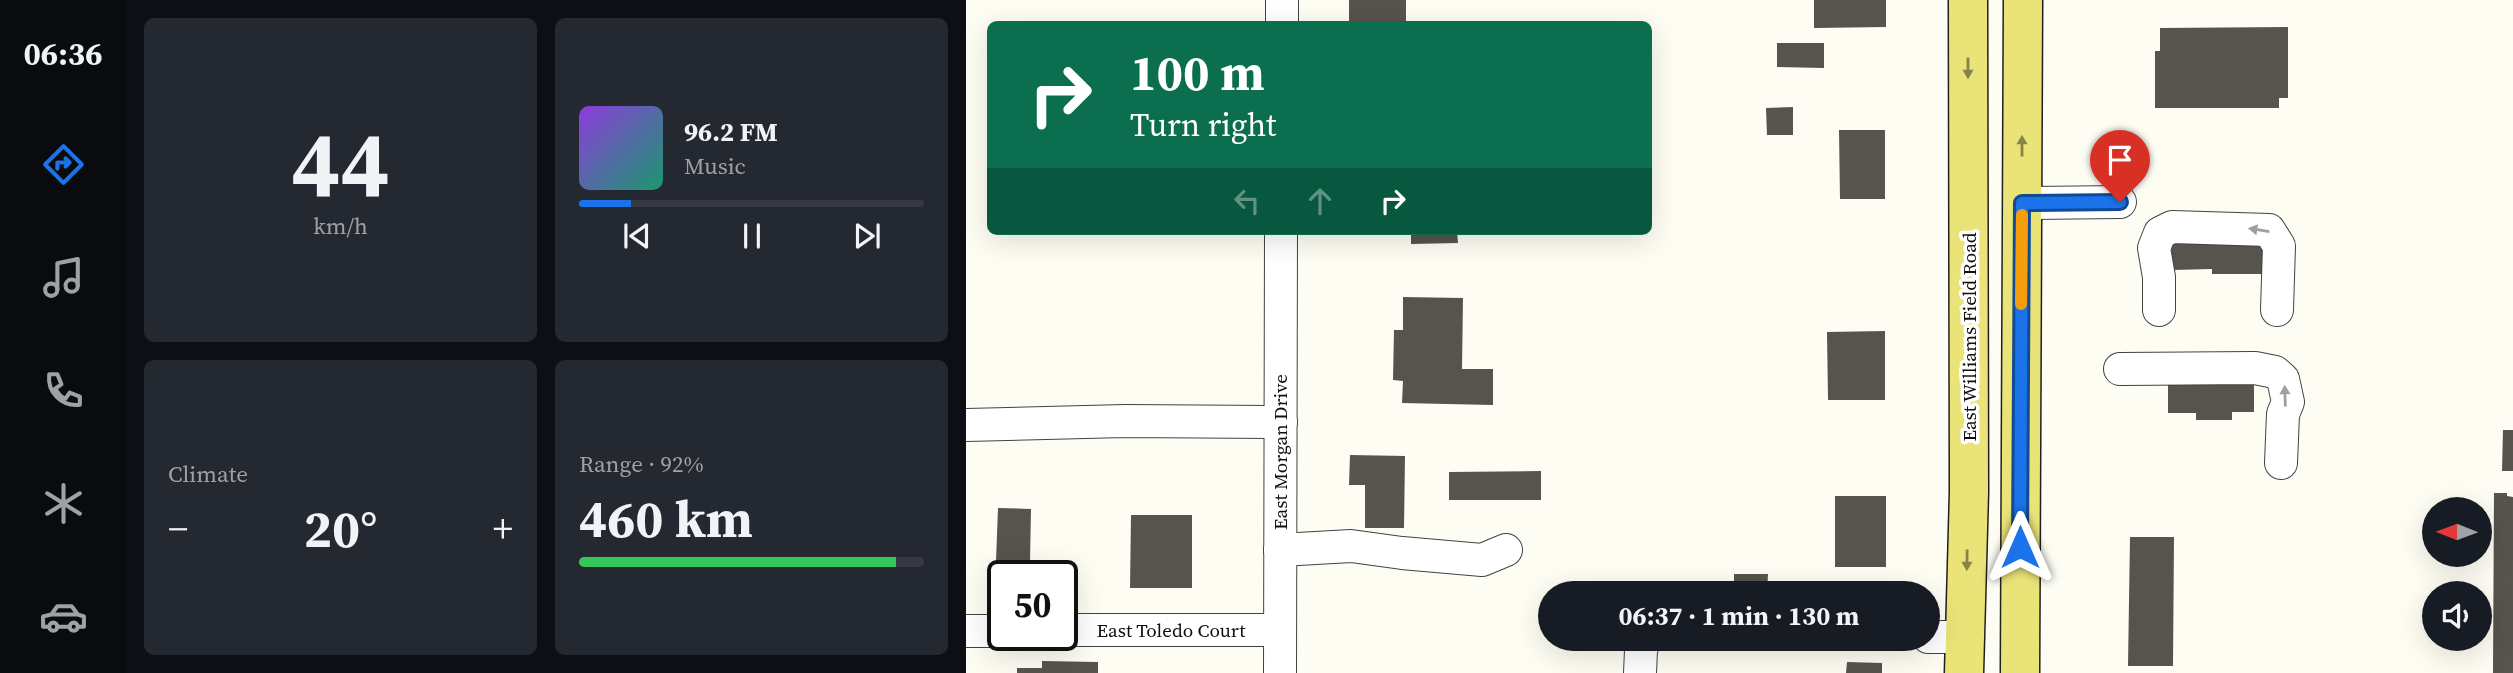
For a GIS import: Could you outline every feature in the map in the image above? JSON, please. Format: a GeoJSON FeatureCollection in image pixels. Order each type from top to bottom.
{"type":"FeatureCollection","features":[{"type":"Feature","properties":{"kind":"main road","name":"East Williams Field Road"},"geometry":{"type":"LineString","coordinates":[[1953,649],[1969,492],[1968,0]]}},
{"type":"Feature","properties":{"kind":"main road"},"geometry":{"type":"LineString","coordinates":[[2020,673],[2023,0]]}},
{"type":"Feature","properties":{"kind":"main road"},"geometry":{"type":"LineString","coordinates":[[1969,492],[2021,493]]}},
{"type":"Feature","properties":{"kind":"street"},"geometry":{"type":"LineString","coordinates":[[1282,0],[1282,21]]}},
{"type":"Feature","properties":{"kind":"street"},"geometry":{"type":"LineString","coordinates":[[2022,203],[2120,202]]}},
{"type":"Feature","properties":{"kind":"street"},"geometry":{"type":"LineString","coordinates":[[2159,310],[2159,277],[2154,248],[2160,233],[2172,227],[2269,230],[2279,246],[2277,310]]}},
{"type":"Feature","properties":{"kind":"street","name":"East Morgan Drive"},"geometry":{"type":"LineString","coordinates":[[1280,673],[1281,235]]}},
{"type":"Feature","properties":{"kind":"street"},"geometry":{"type":"LineString","coordinates":[[2120,369],[2255,368],[2274,372],[2283,379],[2288,402],[2283,414],[2281,463]]}},
{"type":"Feature","properties":{"kind":"street"},"geometry":{"type":"LineString","coordinates":[[966,425],[1125,421],[1281,422]]}},
{"type":"Feature","properties":{"kind":"street"},"geometry":{"type":"LineString","coordinates":[[1280,550],[1352,545],[1402,554],[1482,560],[1506,550]]}},
{"type":"Feature","properties":{"kind":"street","name":"East Toledo Court"},"geometry":{"type":"LineString","coordinates":[[1078,630],[1280,630]]}},
{"type":"Feature","properties":{"kind":"street"},"geometry":{"type":"LineString","coordinates":[[966,631],[987,631]]}},
{"type":"Feature","properties":{"kind":"street"},"geometry":{"type":"LineString","coordinates":[[1640,673],[1641,651]]}},
{"type":"Feature","properties":{"kind":"building"},"geometry":{"type":"Polygon","coordinates":[[[1349,0],[1406,0],[1406,21],[1349,21],[1349,0]]]}},
{"type":"Feature","properties":{"kind":"building"},"geometry":{"type":"Polygon","coordinates":[[[1814,0],[1886,0],[1886,27],[1814,28],[1814,0]]]}},
{"type":"Feature","properties":{"kind":"building"},"geometry":{"type":"Polygon","coordinates":[[[2288,27],[2288,98],[2279,98],[2279,108],[2155,108],[2155,51],[2160,51],[2160,28],[2288,27]]]}},
{"type":"Feature","properties":{"kind":"building"},"geometry":{"type":"Polygon","coordinates":[[[1777,43],[1824,43],[1824,68],[1777,67],[1777,43]]]}},
{"type":"Feature","properties":{"kind":"building"},"geometry":{"type":"Polygon","coordinates":[[[1793,107],[1793,135],[1767,135],[1766,108],[1793,107]]]}},
{"type":"Feature","properties":{"kind":"building"},"geometry":{"type":"Polygon","coordinates":[[[1839,130],[1885,130],[1885,199],[1840,199],[1839,130]]]}},
{"type":"Feature","properties":{"kind":"building"},"geometry":{"type":"Polygon","coordinates":[[[1411,235],[1457,235],[1458,243],[1411,244],[1411,235]]]}},
{"type":"Feature","properties":{"kind":"building"},"geometry":{"type":"Polygon","coordinates":[[[2171,238],[2269,242],[2269,274],[2212,274],[2212,269],[2172,270],[2171,238]]]}},
{"type":"Feature","properties":{"kind":"building"},"geometry":{"type":"Polygon","coordinates":[[[1403,297],[1463,298],[1462,369],[1493,369],[1493,405],[1402,403],[1403,381],[1393,380],[1394,330],[1403,330],[1403,297]]]}},
{"type":"Feature","properties":{"kind":"building"},"geometry":{"type":"Polygon","coordinates":[[[1885,331],[1885,400],[1828,400],[1827,332],[1885,331]]]}},
{"type":"Feature","properties":{"kind":"building"},"geometry":{"type":"Polygon","coordinates":[[[2168,376],[2254,378],[2254,412],[2232,412],[2232,420],[2196,420],[2196,413],[2168,413],[2168,376]]]}},
{"type":"Feature","properties":{"kind":"building"},"geometry":{"type":"Polygon","coordinates":[[[2503,430],[2513,430],[2513,471],[2502,471],[2503,430]]]}},
{"type":"Feature","properties":{"kind":"building"},"geometry":{"type":"Polygon","coordinates":[[[1350,455],[1405,456],[1404,528],[1365,528],[1365,485],[1349,485],[1350,455]]]}},
{"type":"Feature","properties":{"kind":"building"},"geometry":{"type":"Polygon","coordinates":[[[1541,471],[1541,500],[1449,500],[1449,472],[1541,471]]]}},
{"type":"Feature","properties":{"kind":"building"},"geometry":{"type":"Polygon","coordinates":[[[2494,493],[2507,493],[2507,496],[2513,497],[2513,673],[2493,673],[2494,493]]]}},
{"type":"Feature","properties":{"kind":"building"},"geometry":{"type":"Polygon","coordinates":[[[1835,496],[1886,496],[1886,567],[1835,567],[1835,496]]]}},
{"type":"Feature","properties":{"kind":"building"},"geometry":{"type":"Polygon","coordinates":[[[998,508],[1031,509],[1030,560],[996,560],[998,508]]]}},
{"type":"Feature","properties":{"kind":"building"},"geometry":{"type":"Polygon","coordinates":[[[1131,515],[1192,515],[1192,588],[1130,588],[1131,515]]]}},
{"type":"Feature","properties":{"kind":"building"},"geometry":{"type":"Polygon","coordinates":[[[2130,537],[2174,537],[2173,666],[2128,666],[2130,537]]]}},
{"type":"Feature","properties":{"kind":"building"},"geometry":{"type":"Polygon","coordinates":[[[1734,574],[1768,574],[1768,581],[1734,581],[1734,574]]]}},
{"type":"Feature","properties":{"kind":"building"},"geometry":{"type":"Polygon","coordinates":[[[1042,661],[1098,662],[1098,673],[1017,673],[1017,668],[1042,668],[1042,661]]]}},
{"type":"Feature","properties":{"kind":"building"},"geometry":{"type":"Polygon","coordinates":[[[1847,662],[1882,663],[1882,673],[1846,673],[1847,662]]]}},
{"type":"Feature","properties":{"kind":"slow traffic"},"geometry":{"type":"LineString","coordinates":[[2021,304],[2022,215]]}},
{"type":"Feature","properties":{"kind":"route"},"geometry":{"type":"LineString","coordinates":[[2020,547],[2022,203],[2120,202]]}}]}
